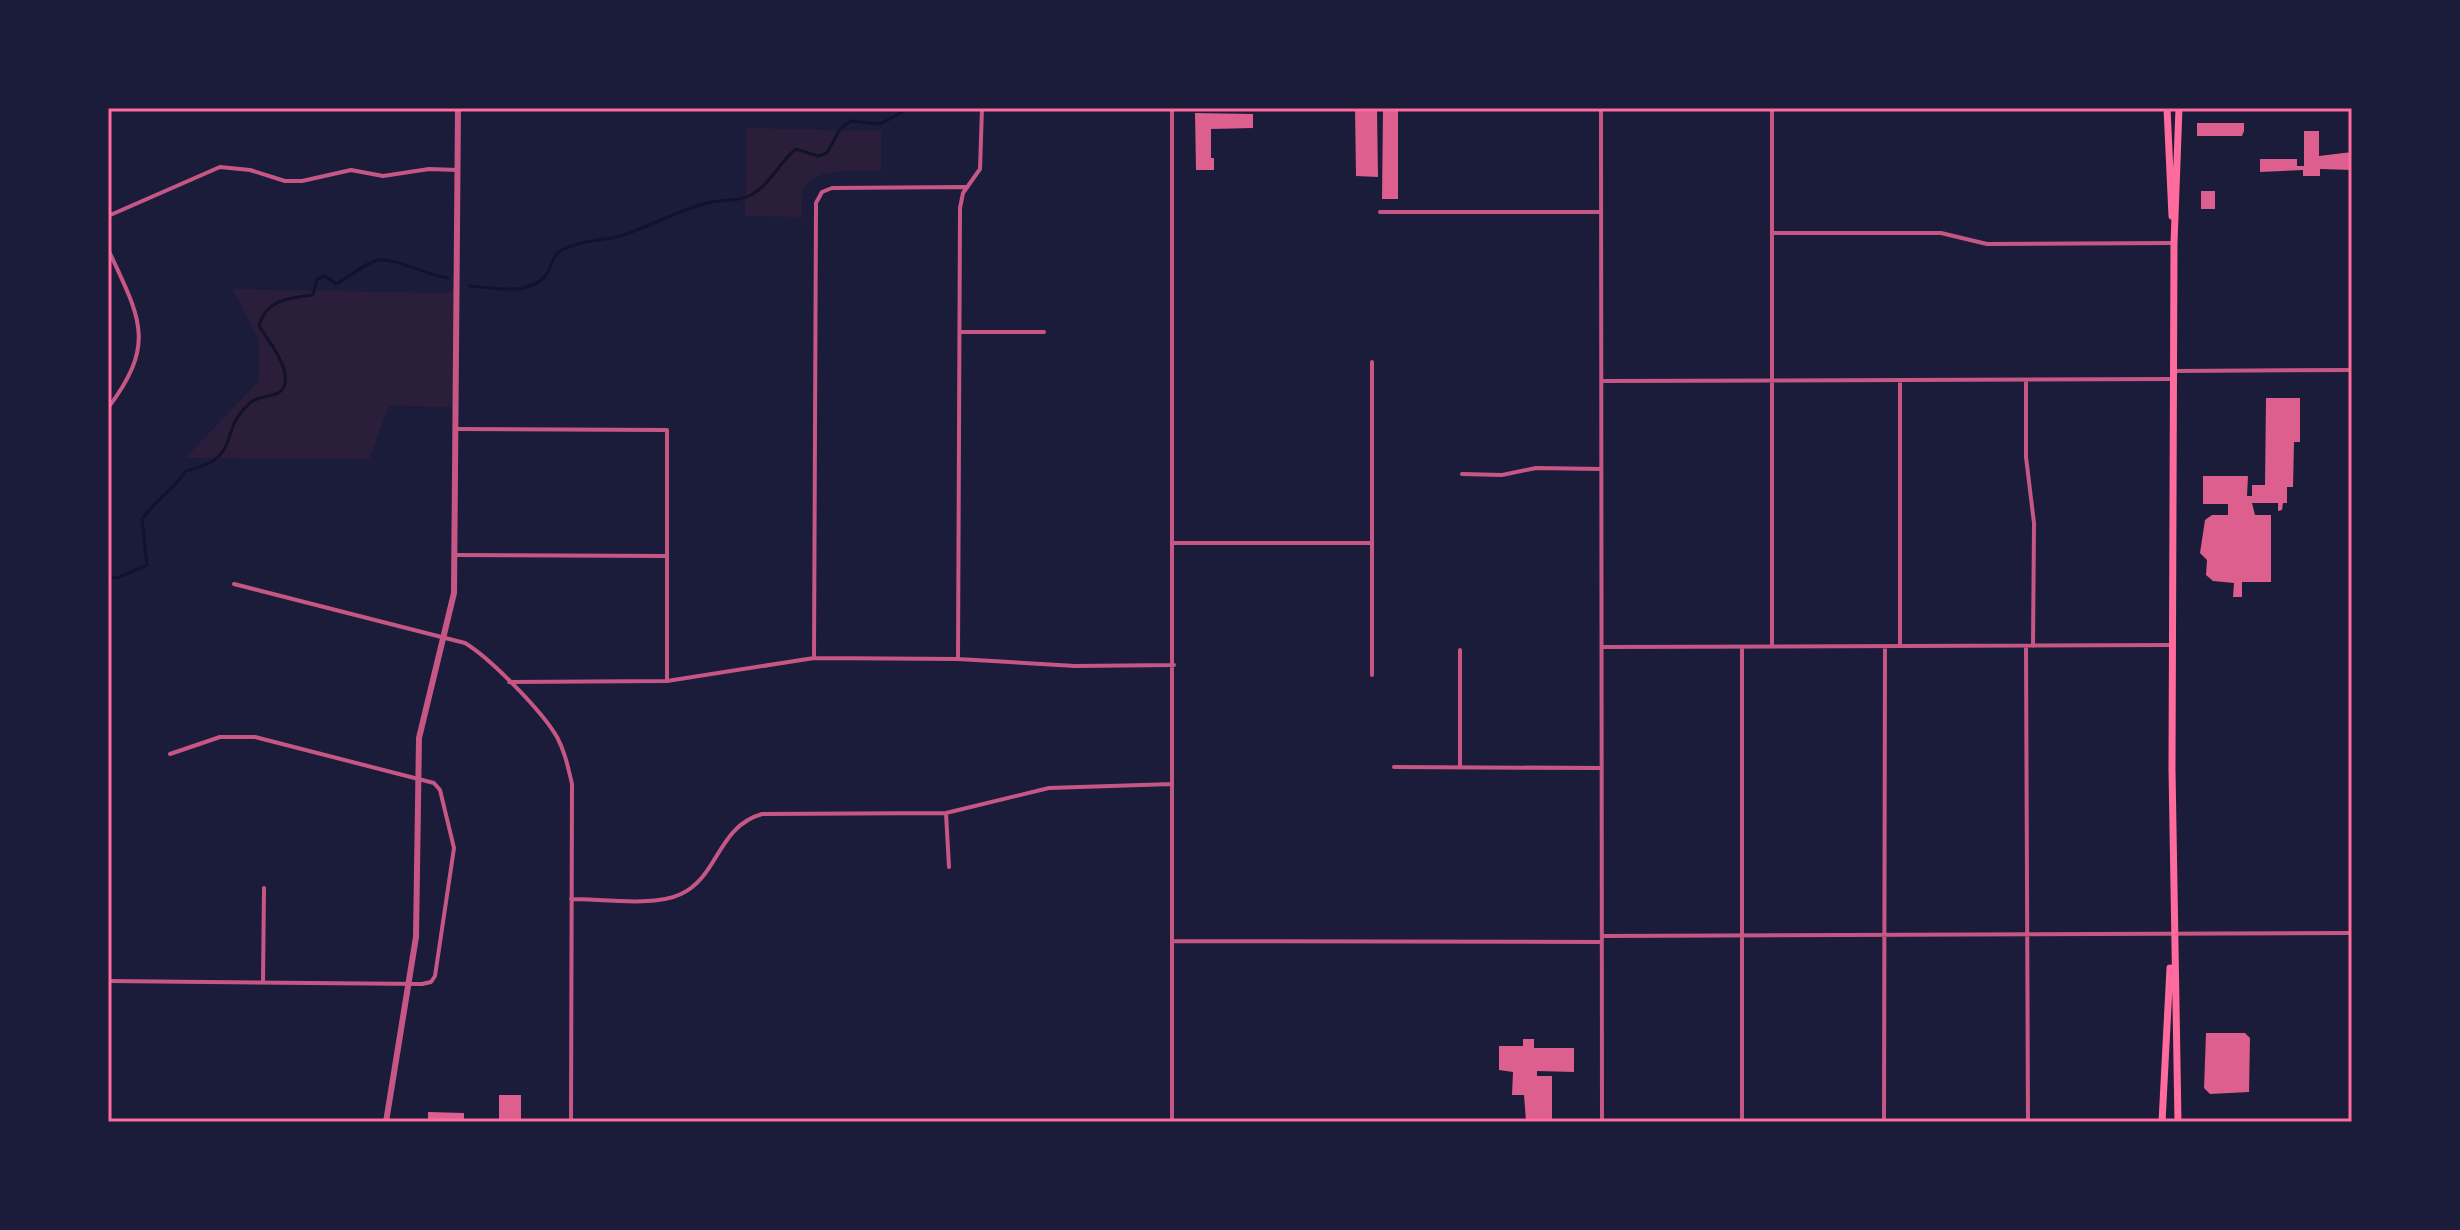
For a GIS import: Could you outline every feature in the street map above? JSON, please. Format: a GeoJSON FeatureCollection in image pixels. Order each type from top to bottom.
{"type":"FeatureCollection","features":[{"type":"Feature","properties":{"kind":"main road"},"geometry":{"type":"LineString","coordinates":[[2167,108],[2174,243]]}},
{"type":"Feature","properties":{"kind":"main road"},"geometry":{"type":"LineString","coordinates":[[2178,1122],[2172,933],[2174,243],[2179,108]]}},
{"type":"Feature","properties":{"kind":"main road"},"geometry":{"type":"LineString","coordinates":[[2162,1122],[2172,933]]}},
{"type":"Feature","properties":{"kind":"street"},"geometry":{"type":"LineString","coordinates":[[386,1122],[416,937],[419,738],[454,593],[458,108]]}},
{"type":"Feature","properties":{"kind":"street"},"geometry":{"type":"LineString","coordinates":[[958,659],[960,208],[966,187],[980,169],[982,108]]}},
{"type":"Feature","properties":{"kind":"street"},"geometry":{"type":"LineString","coordinates":[[1172,108],[1172,1122]]}},
{"type":"Feature","properties":{"kind":"street"},"geometry":{"type":"LineString","coordinates":[[1601,108],[1602,1122]]}},
{"type":"Feature","properties":{"kind":"street"},"geometry":{"type":"LineString","coordinates":[[1772,108],[1772,647]]}},
{"type":"Feature","properties":{"kind":"street"},"geometry":{"type":"LineString","coordinates":[[108,216],[220,167],[250,170],[285,181],[302,181],[351,170],[383,176],[429,169],[458,170]]}},
{"type":"Feature","properties":{"kind":"street"},"geometry":{"type":"LineString","coordinates":[[814,658],[815,214],[822,192],[843,187],[966,187]]}},
{"type":"Feature","properties":{"kind":"street"},"geometry":{"type":"LineString","coordinates":[[1380,212],[1601,212]]}},
{"type":"Feature","properties":{"kind":"street"},"geometry":{"type":"LineString","coordinates":[[1772,233],[1941,233],[1987,244],[2174,243]]}},
{"type":"Feature","properties":{"kind":"street"},"geometry":{"type":"LineString","coordinates":[[108,249],[131,301],[140,342],[134,368],[108,408]]}},
{"type":"Feature","properties":{"kind":"street"},"geometry":{"type":"LineString","coordinates":[[960,332],[1044,332]]}},
{"type":"Feature","properties":{"kind":"street"},"geometry":{"type":"LineString","coordinates":[[1372,362],[1372,675]]}},
{"type":"Feature","properties":{"kind":"street"},"geometry":{"type":"LineString","coordinates":[[1601,381],[2026,380],[2352,370]]}},
{"type":"Feature","properties":{"kind":"street"},"geometry":{"type":"LineString","coordinates":[[1900,380],[1900,646]]}},
{"type":"Feature","properties":{"kind":"street"},"geometry":{"type":"LineString","coordinates":[[2026,380],[2026,457],[2034,523],[2033,646]]}},
{"type":"Feature","properties":{"kind":"street"},"geometry":{"type":"LineString","coordinates":[[455,429],[667,430],[667,681]]}},
{"type":"Feature","properties":{"kind":"street"},"geometry":{"type":"LineString","coordinates":[[1462,474],[1502,475],[1536,468],[1601,469]]}},
{"type":"Feature","properties":{"kind":"street"},"geometry":{"type":"LineString","coordinates":[[1173,543],[1372,543]]}},
{"type":"Feature","properties":{"kind":"street"},"geometry":{"type":"LineString","coordinates":[[455,555],[667,556]]}},
{"type":"Feature","properties":{"kind":"street"},"geometry":{"type":"LineString","coordinates":[[234,584],[444,637],[478,651],[551,728],[567,758],[572,784],[571,1122]]}},
{"type":"Feature","properties":{"kind":"street"},"geometry":{"type":"LineString","coordinates":[[1602,647],[2173,645]]}},
{"type":"Feature","properties":{"kind":"street"},"geometry":{"type":"LineString","coordinates":[[2026,646],[2028,1122]]}},
{"type":"Feature","properties":{"kind":"street"},"geometry":{"type":"LineString","coordinates":[[1742,647],[1742,1122]]}},
{"type":"Feature","properties":{"kind":"street"},"geometry":{"type":"LineString","coordinates":[[1884,1122],[1885,647]]}},
{"type":"Feature","properties":{"kind":"street"},"geometry":{"type":"LineString","coordinates":[[1460,650],[1460,767]]}},
{"type":"Feature","properties":{"kind":"street"},"geometry":{"type":"LineString","coordinates":[[509,682],[667,681],[814,658],[958,659],[1075,666],[1174,665]]}},
{"type":"Feature","properties":{"kind":"street"},"geometry":{"type":"LineString","coordinates":[[108,981],[408,983],[431,982],[435,976],[454,848],[440,790],[434,783],[255,737],[220,737],[170,754]]}},
{"type":"Feature","properties":{"kind":"street"},"geometry":{"type":"LineString","coordinates":[[1394,767],[1602,768]]}},
{"type":"Feature","properties":{"kind":"street"},"geometry":{"type":"LineString","coordinates":[[571,899],[655,900],[679,895],[701,878],[736,826],[762,814],[946,813],[1049,788],[1172,784]]}},
{"type":"Feature","properties":{"kind":"street"},"geometry":{"type":"LineString","coordinates":[[946,813],[949,867]]}},
{"type":"Feature","properties":{"kind":"street"},"geometry":{"type":"LineString","coordinates":[[263,982],[264,888]]}},
{"type":"Feature","properties":{"kind":"street"},"geometry":{"type":"LineString","coordinates":[[1602,936],[2352,933]]}},
{"type":"Feature","properties":{"kind":"street"},"geometry":{"type":"LineString","coordinates":[[1172,941],[1602,942]]}},
{"type":"Feature","properties":{"kind":"shaded area"},"geometry":{"type":"Polygon","coordinates":[[[747,128],[881,131],[881,171],[838,172],[816,177],[803,191],[802,217],[745,216],[747,128]]]}},
{"type":"Feature","properties":{"kind":"shaded area"},"geometry":{"type":"Polygon","coordinates":[[[233,289],[445,293],[456,289],[455,407],[389,406],[369,459],[185,458],[259,381],[259,341],[233,289]]]}},
{"type":"Feature","properties":{"kind":"building"},"geometry":{"type":"Polygon","coordinates":[[[1355,108],[1377,108],[1378,177],[1356,176],[1355,108]]]}},
{"type":"Feature","properties":{"kind":"building"},"geometry":{"type":"Polygon","coordinates":[[[1383,109],[1398,109],[1398,199],[1382,199],[1383,109]]]}},
{"type":"Feature","properties":{"kind":"building"},"geometry":{"type":"Polygon","coordinates":[[[1195,113],[1253,114],[1253,128],[1211,129],[1214,170],[1196,170],[1195,113]]]}},
{"type":"Feature","properties":{"kind":"building"},"geometry":{"type":"Polygon","coordinates":[[[2197,123],[2244,123],[2244,131],[2242,136],[2197,136],[2197,123]]]}},
{"type":"Feature","properties":{"kind":"building"},"geometry":{"type":"Polygon","coordinates":[[[2304,131],[2319,131],[2319,156],[2352,152],[2352,170],[2320,169],[2320,176],[2303,176],[2303,170],[2260,172],[2260,159],[2297,159],[2297,166],[2304,166],[2304,131]]]}},
{"type":"Feature","properties":{"kind":"building"},"geometry":{"type":"Polygon","coordinates":[[[2201,191],[2215,191],[2215,209],[2201,209],[2201,191]]]}},
{"type":"Feature","properties":{"kind":"building"},"geometry":{"type":"Polygon","coordinates":[[[2266,398],[2300,398],[2300,442],[2294,442],[2293,487],[2287,487],[2287,503],[2283,503],[2282,510],[2278,511],[2278,503],[2252,503],[2255,515],[2271,515],[2271,582],[2242,582],[2242,597],[2233,597],[2234,583],[2213,581],[2206,575],[2207,560],[2200,553],[2205,520],[2212,515],[2228,515],[2228,504],[2203,504],[2203,476],[2248,476],[2247,496],[2252,496],[2252,485],[2265,485],[2266,398]]]}},
{"type":"Feature","properties":{"kind":"building"},"geometry":{"type":"Polygon","coordinates":[[[2206,1033],[2245,1033],[2250,1038],[2249,1092],[2210,1094],[2204,1088],[2206,1033]]]}},
{"type":"Feature","properties":{"kind":"building"},"geometry":{"type":"Polygon","coordinates":[[[1523,1039],[1534,1039],[1534,1048],[1574,1048],[1574,1072],[1537,1071],[1537,1076],[1552,1076],[1552,1121],[1526,1121],[1524,1095],[1512,1095],[1513,1072],[1499,1070],[1499,1046],[1523,1046],[1523,1039]]]}},
{"type":"Feature","properties":{"kind":"building"},"geometry":{"type":"Polygon","coordinates":[[[499,1095],[521,1095],[521,1122],[499,1122],[499,1095]]]}},
{"type":"Feature","properties":{"kind":"building"},"geometry":{"type":"Polygon","coordinates":[[[428,1112],[464,1113],[464,1122],[428,1122],[428,1112]]]}},
{"type":"Feature","properties":{"kind":"waterway"},"geometry":{"type":"LineString","coordinates":[[470,286],[500,289],[530,286],[546,275],[554,258],[562,250],[584,242],[621,236],[707,203],[749,196],[763,186],[796,149],[818,156],[827,153],[840,129],[851,121],[880,124],[910,108]]}},
{"type":"Feature","properties":{"kind":"waterway"},"geometry":{"type":"LineString","coordinates":[[108,577],[117,578],[147,565],[142,519],[147,512],[186,471],[216,459],[223,451],[240,414],[250,403],[280,392],[283,388],[284,369],[259,326],[267,310],[280,302],[313,295],[317,279],[325,276],[336,284],[375,261],[399,263],[448,278]]}}]}
